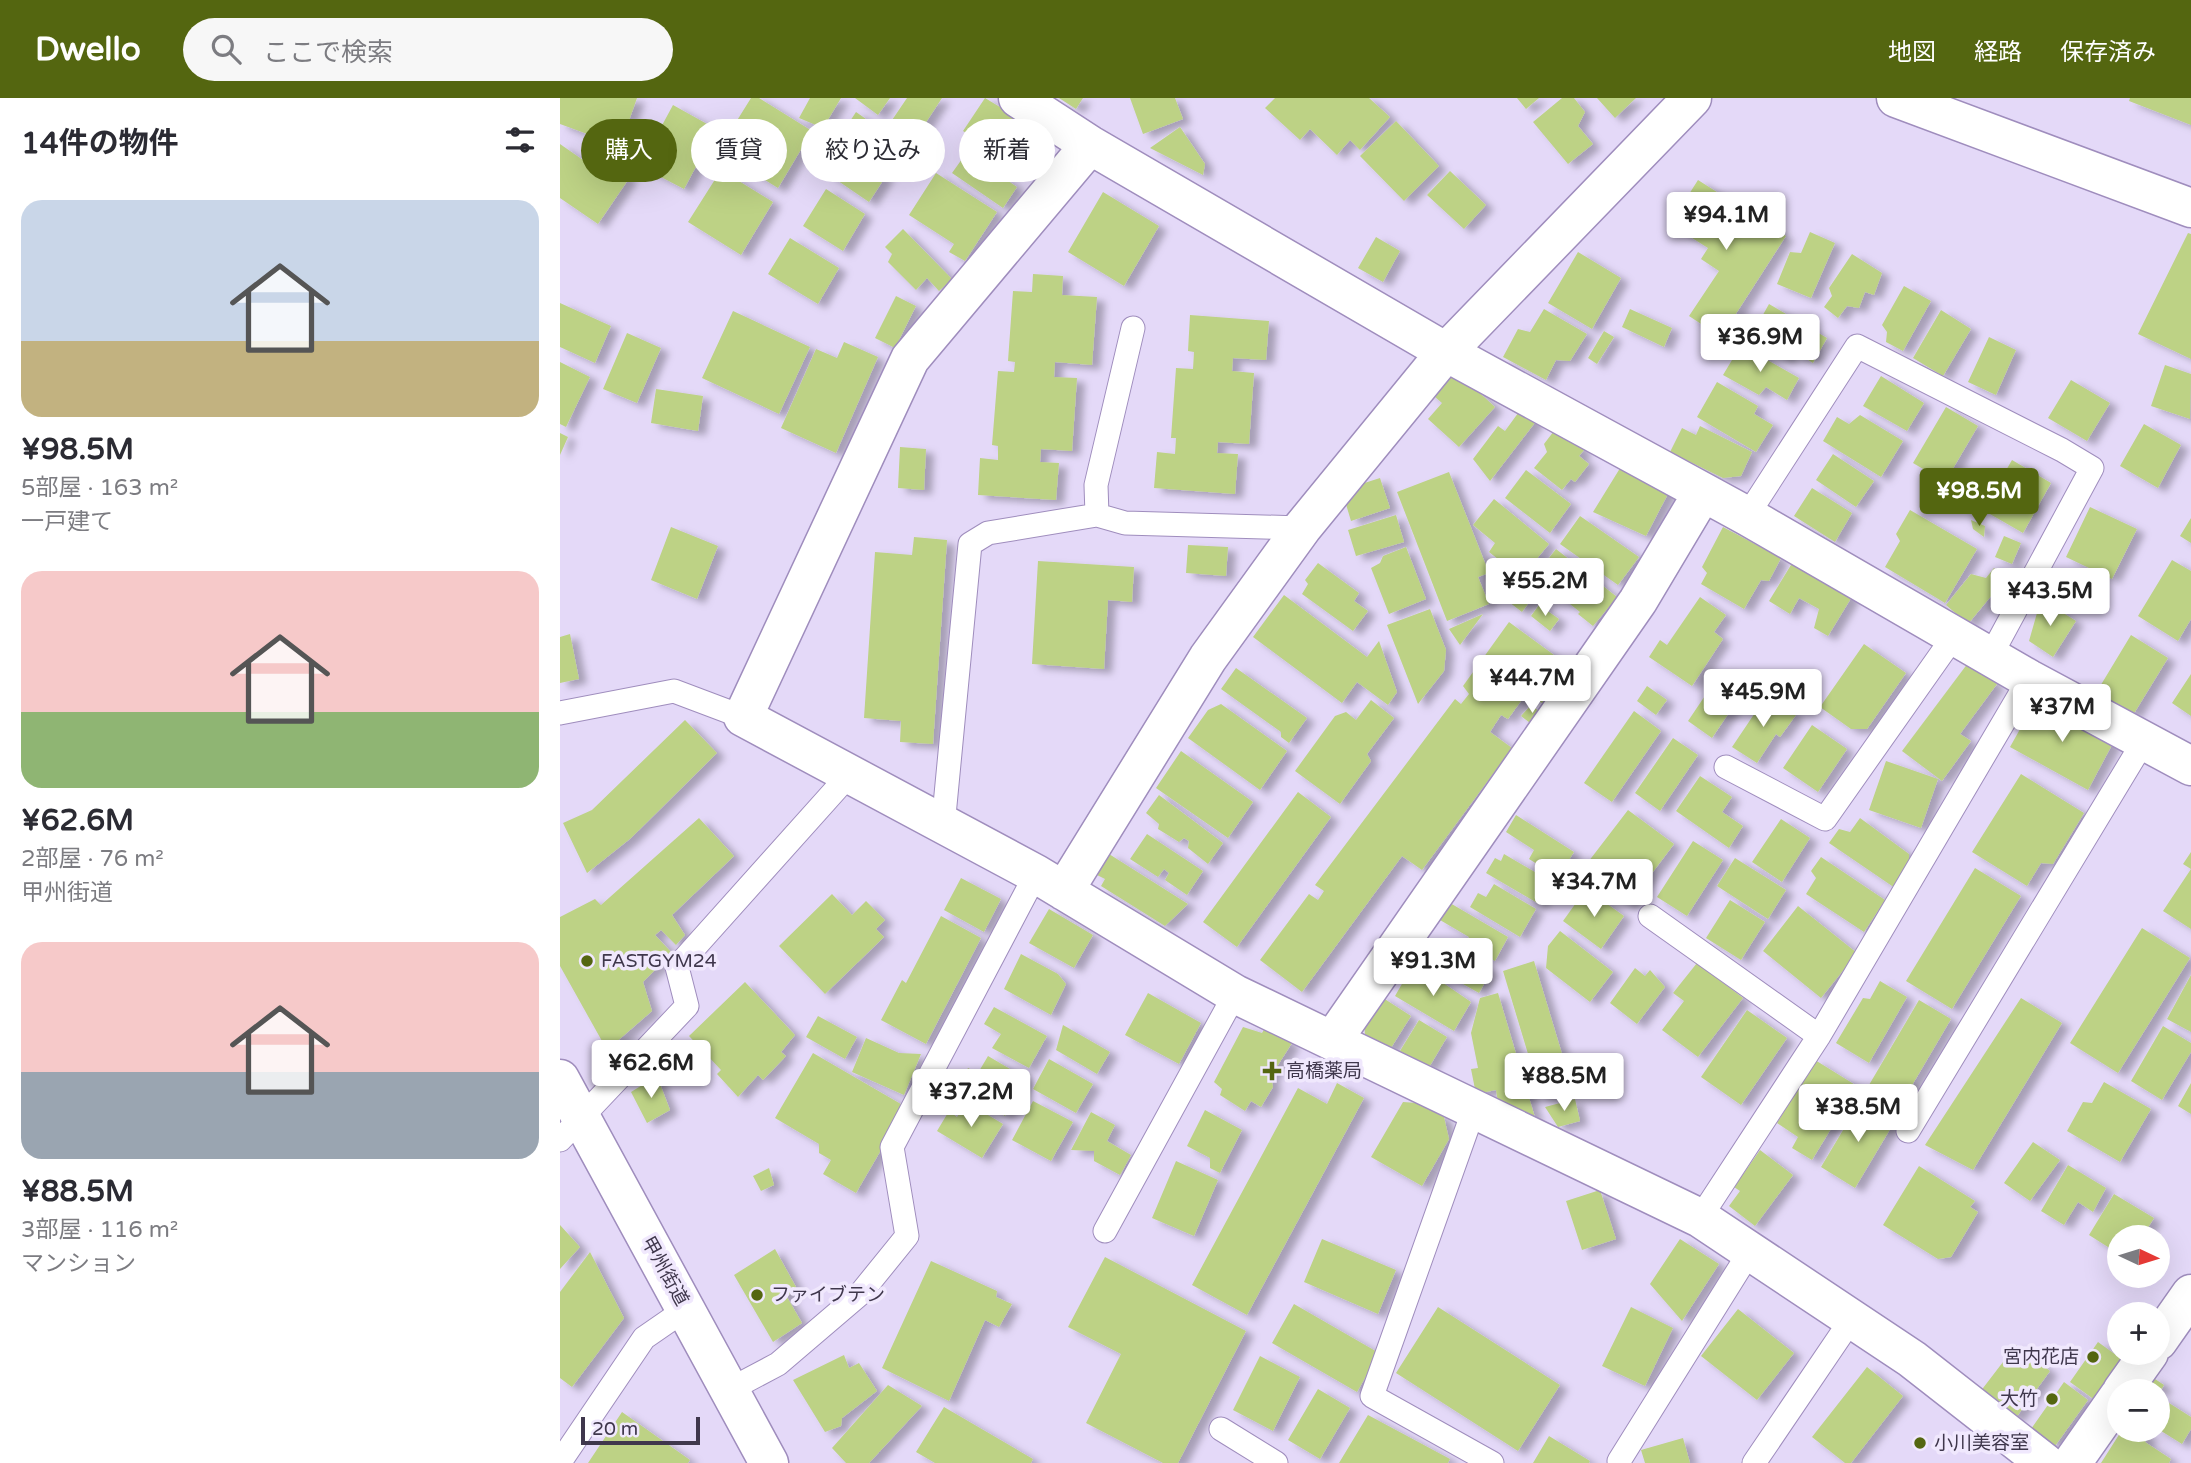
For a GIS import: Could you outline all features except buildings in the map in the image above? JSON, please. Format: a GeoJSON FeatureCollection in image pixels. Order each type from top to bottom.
{"type":"FeatureCollection","features":[{"type":"Feature","properties":{"kind":"main road"},"geometry":{"type":"LineString","coordinates":[[1018,98],[1090,145],[1446,352],[1747,516],[2029,679],[2191,766]]}},
{"type":"Feature","properties":{"kind":"main road"},"geometry":{"type":"LineString","coordinates":[[1896,98],[2191,208]]}},
{"type":"Feature","properties":{"kind":"main road"},"geometry":{"type":"LineString","coordinates":[[1050,882],[1302,528],[1446,352],[1686,100]]}},
{"type":"Feature","properties":{"kind":"main road"},"geometry":{"type":"LineString","coordinates":[[1090,145],[910,359],[743,717],[848,776],[1050,882],[1235,994],[1700,1218],[1912,1359],[2045,1463]]}},
{"type":"Feature","properties":{"kind":"main road"},"geometry":{"type":"LineString","coordinates":[[1332,1041],[1638,601],[1703,492]]}},
{"type":"Feature","properties":{"kind":"main road","name":"甲州街道"},"geometry":{"type":"LineString","coordinates":[[560,1079],[571,1129],[686,1309],[769,1463]]}},
{"type":"Feature","properties":{"kind":"main road"},"geometry":{"type":"LineString","coordinates":[[2170,1324],[2191,1294]]}},
{"type":"Feature","properties":{"kind":"main road"},"geometry":{"type":"LineString","coordinates":[[2072,1463],[2107,1413]]}},
{"type":"Feature","properties":{"kind":"lane"},"geometry":{"type":"LineString","coordinates":[[1097,515],[1096,485],[1133,328]]}},
{"type":"Feature","properties":{"kind":"lane"},"geometry":{"type":"LineString","coordinates":[[1747,516],[1857,345],[2062,450],[2092,468],[1990,657]]}},
{"type":"Feature","properties":{"kind":"lane"},"geometry":{"type":"LineString","coordinates":[[943,826],[970,544],[988,533],[1097,515],[1125,523],[1302,528]]}},
{"type":"Feature","properties":{"kind":"lane"},"geometry":{"type":"LineString","coordinates":[[1727,767],[1825,819],[1954,636]]}},
{"type":"Feature","properties":{"kind":"lane"},"geometry":{"type":"LineString","coordinates":[[1700,1218],[1819,1036],[2029,679]]}},
{"type":"Feature","properties":{"kind":"lane"},"geometry":{"type":"LineString","coordinates":[[560,713],[674,691],[743,717]]}},
{"type":"Feature","properties":{"kind":"lane"},"geometry":{"type":"LineString","coordinates":[[1908,1131],[2145,740]]}},
{"type":"Feature","properties":{"kind":"lane"},"geometry":{"type":"LineString","coordinates":[[571,1129],[687,1006],[677,967],[848,776]]}},
{"type":"Feature","properties":{"kind":"lane"},"geometry":{"type":"LineString","coordinates":[[729,1390],[778,1364],[860,1294],[907,1236],[892,1147],[1050,882]]}},
{"type":"Feature","properties":{"kind":"lane"},"geometry":{"type":"LineString","coordinates":[[1650,916],[1819,1036]]}},
{"type":"Feature","properties":{"kind":"lane"},"geometry":{"type":"LineString","coordinates":[[1105,1231],[1235,994]]}},
{"type":"Feature","properties":{"kind":"lane"},"geometry":{"type":"LineString","coordinates":[[1474,1109],[1372,1396],[1492,1463]]}},
{"type":"Feature","properties":{"kind":"lane"},"geometry":{"type":"LineString","coordinates":[[1619,1461],[1749,1253]]}},
{"type":"Feature","properties":{"kind":"lane"},"geometry":{"type":"LineString","coordinates":[[560,1462],[644,1338],[686,1309]]}},
{"type":"Feature","properties":{"kind":"lane"},"geometry":{"type":"LineString","coordinates":[[1754,1463],[1851,1320]]}},
{"type":"Feature","properties":{"kind":"lane"},"geometry":{"type":"LineString","coordinates":[[1221,1429],[1276,1463]]}},
{"type":"Feature","properties":{"kind":"place","name":"FASTGYM24"},"geometry":{"type":"Point","coordinates":[587,961]}},
{"type":"Feature","properties":{"kind":"place","name":"高橋薬局"},"geometry":{"type":"Point","coordinates":[1272,1071]}},
{"type":"Feature","properties":{"kind":"place","name":"ファイブテン"},"geometry":{"type":"Point","coordinates":[757,1295]}},
{"type":"Feature","properties":{"kind":"place","name":"宮内花店"},"geometry":{"type":"Point","coordinates":[2093,1357]}},
{"type":"Feature","properties":{"kind":"place","name":"大竹"},"geometry":{"type":"Point","coordinates":[2052,1399]}},
{"type":"Feature","properties":{"kind":"place","name":"小川美容室"},"geometry":{"type":"Point","coordinates":[1920,1443]}}]}
